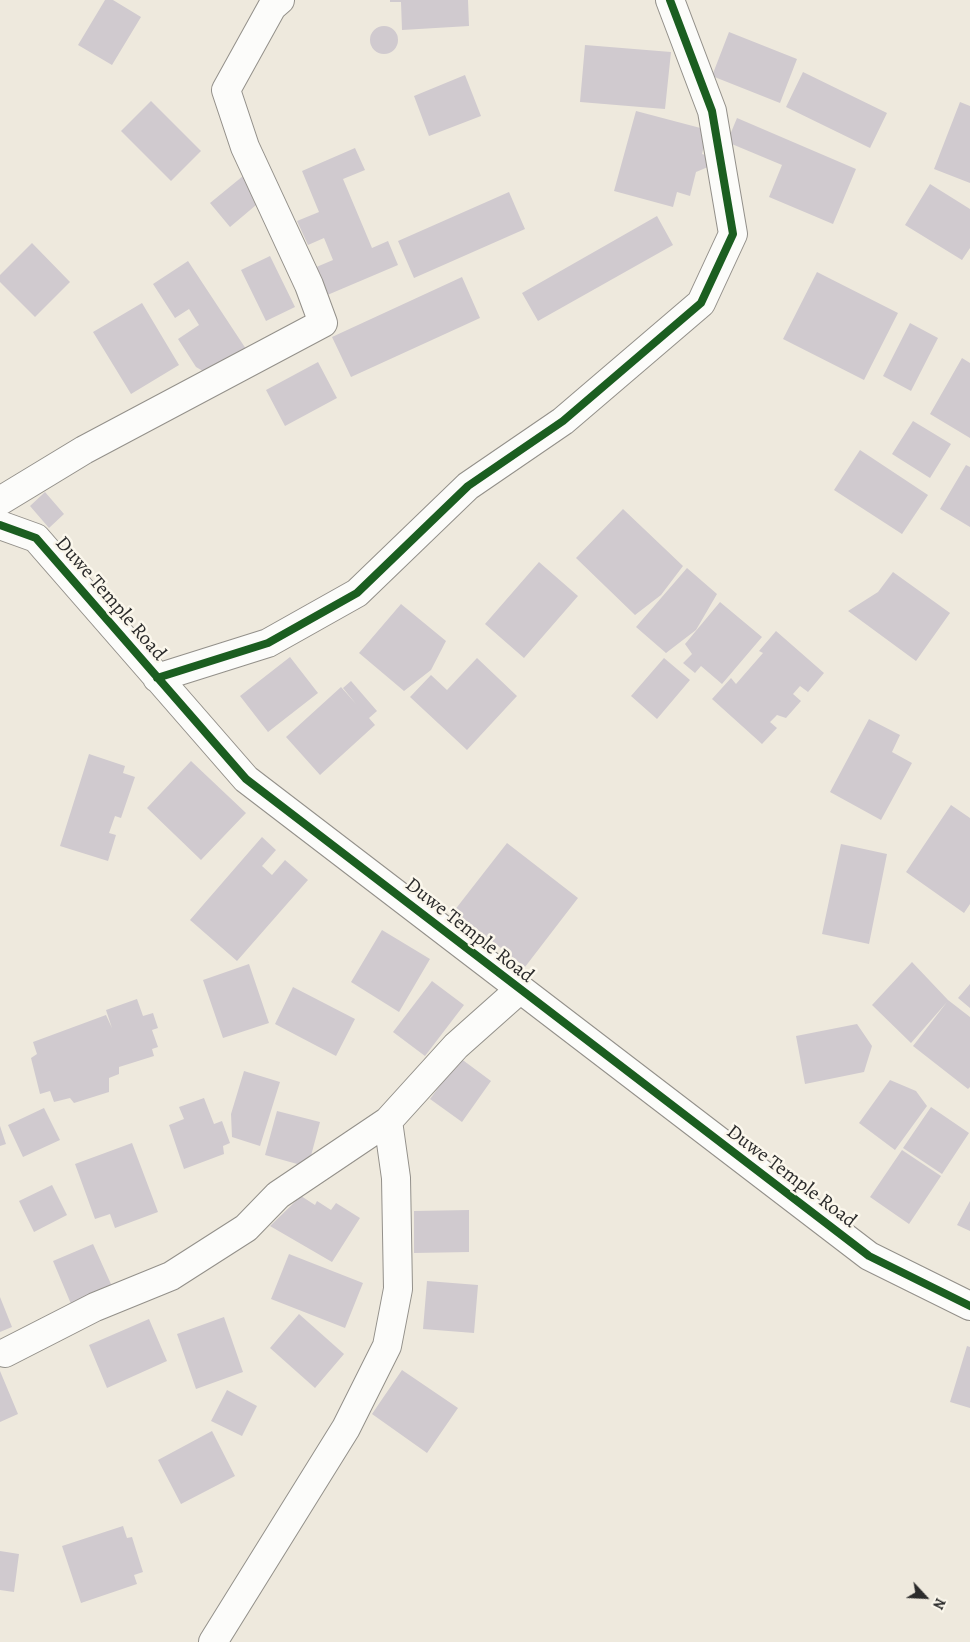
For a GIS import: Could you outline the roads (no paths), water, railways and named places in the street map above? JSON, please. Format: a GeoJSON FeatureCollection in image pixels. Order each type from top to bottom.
{"type":"FeatureCollection","features":[{"type":"Feature","properties":{"kind":"street"},"geometry":{"type":"LineString","coordinates":[[0,501],[84,450],[323,323],[309,285],[244,148],[226,90],[272,7],[280,0]]}},
{"type":"Feature","properties":{"kind":"street"},"geometry":{"type":"LineString","coordinates":[[157,678],[268,643],[357,593],[468,486],[563,421],[701,303],[733,234],[712,111],[670,0]]}},
{"type":"Feature","properties":{"kind":"street","name":"Duwe Temple Road"},"geometry":{"type":"LineString","coordinates":[[0,525],[36,538],[246,779],[519,990],[869,1256],[970,1306]]}},
{"type":"Feature","properties":{"kind":"street"},"geometry":{"type":"LineString","coordinates":[[5,1353],[95,1307],[171,1276],[246,1228],[278,1195],[388,1122],[456,1046],[519,990]]}},
{"type":"Feature","properties":{"kind":"street"},"geometry":{"type":"LineString","coordinates":[[213,1642],[346,1428],[387,1346],[398,1289],[396,1178],[388,1122]]}}]}
